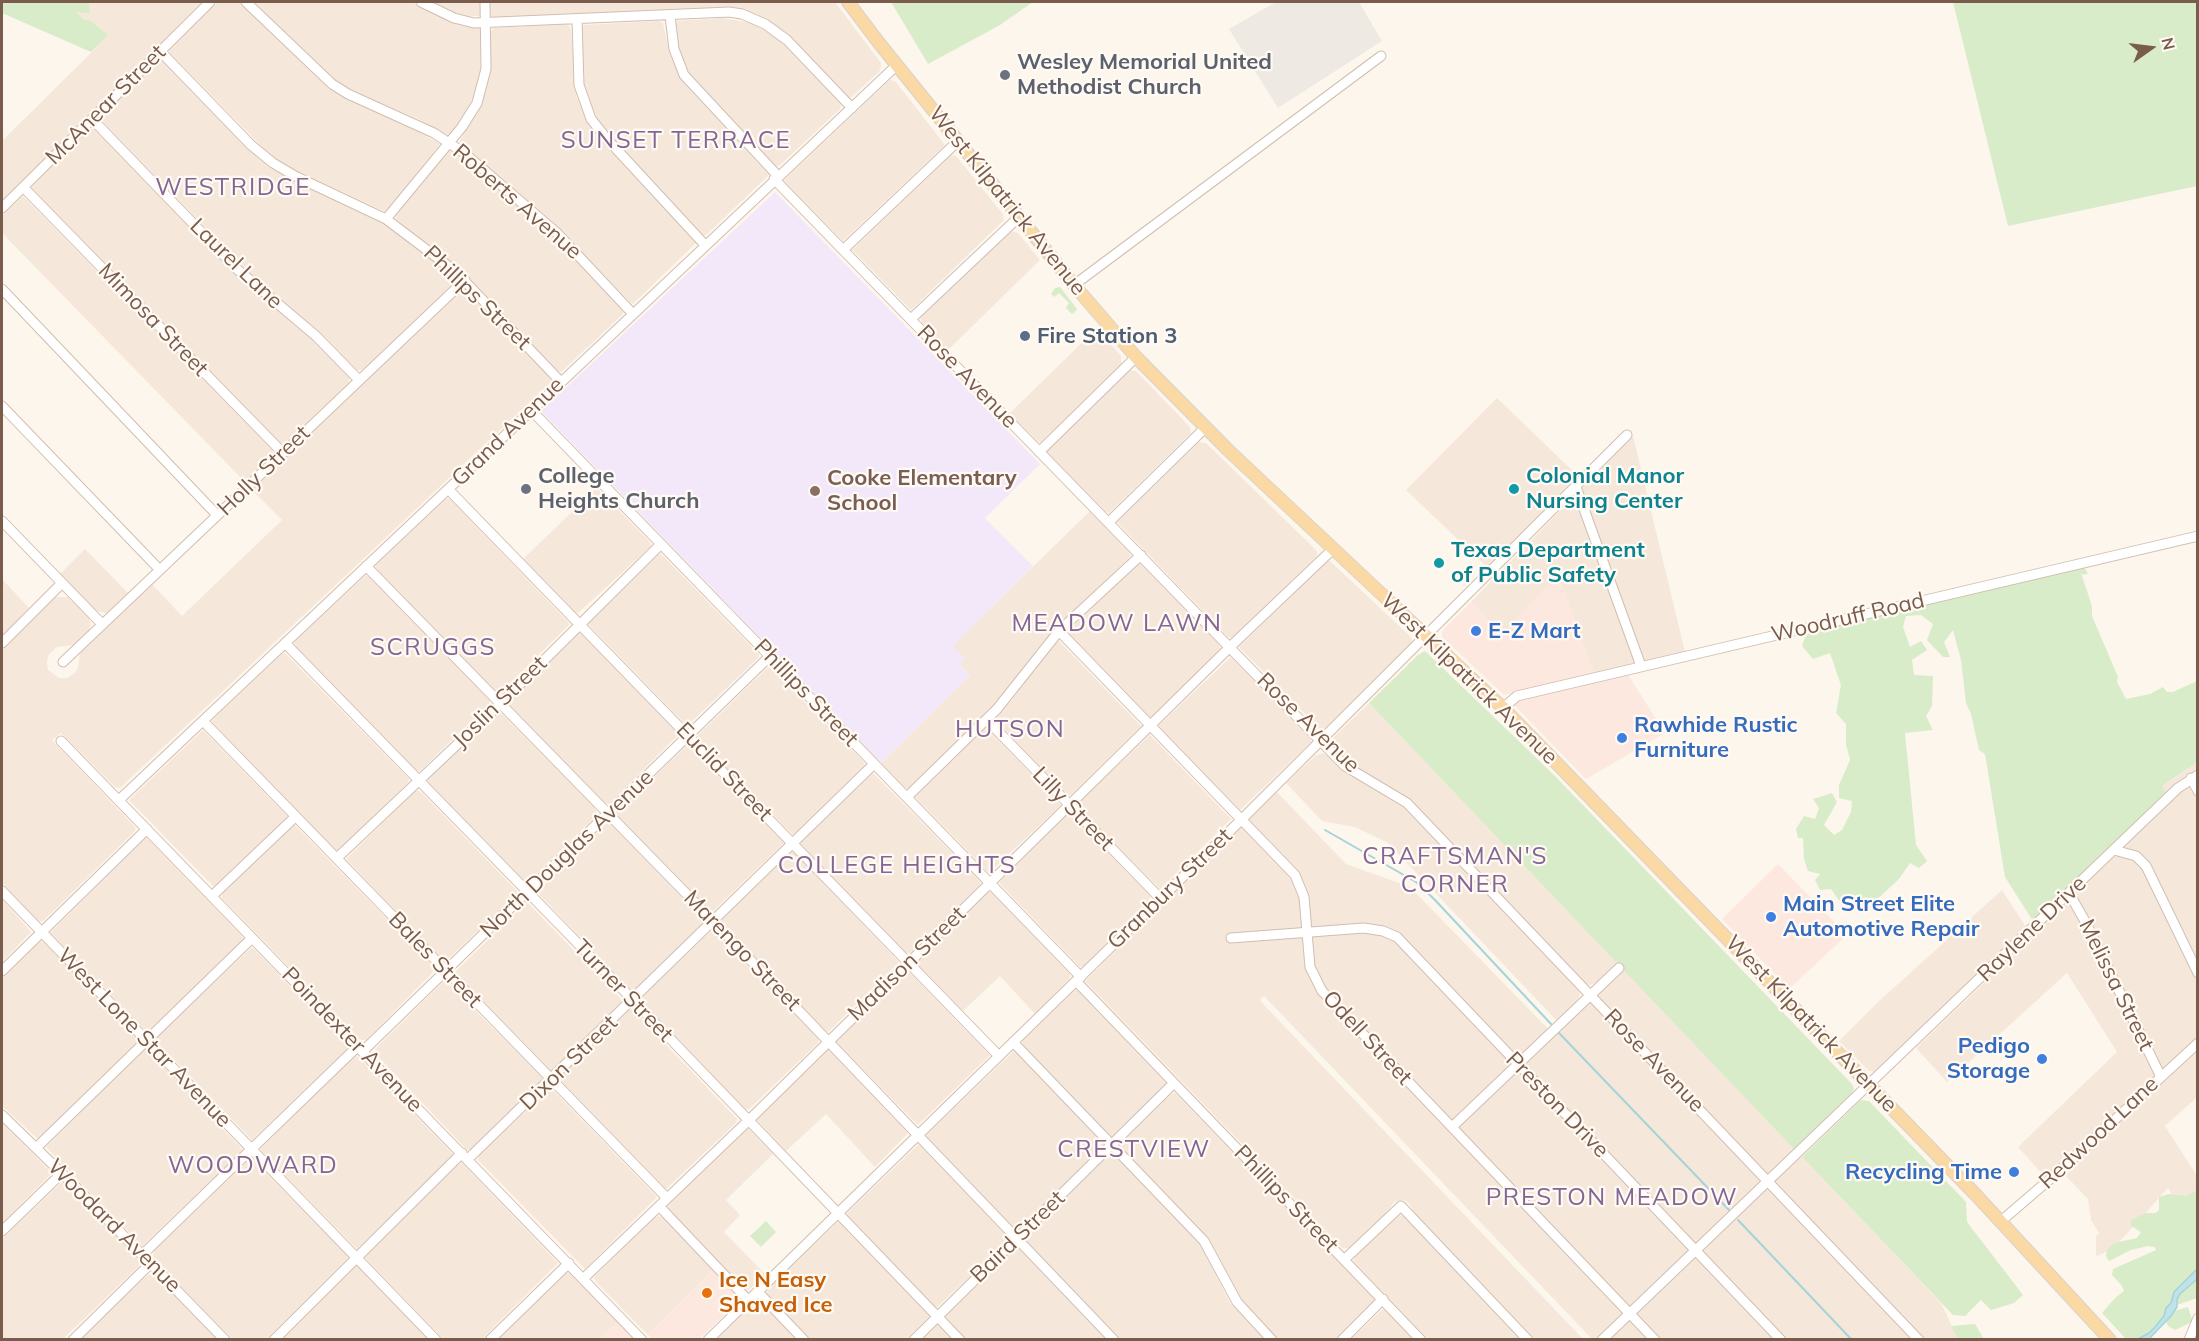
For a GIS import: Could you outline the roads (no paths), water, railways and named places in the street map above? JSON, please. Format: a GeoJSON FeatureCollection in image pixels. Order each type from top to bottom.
{"type":"FeatureCollection","features":[{"type":"Feature","properties":{"kind":"main road","name":"West Kilpatrick Avenue"},"geometry":{"type":"LineString","coordinates":[[848,2],[1074,285],[1136,357],[1205,428],[1503,708],[2000,1222],[2108,1337]]}},
{"type":"Feature","properties":{"kind":"street","name":"McAnear Street"},"geometry":{"type":"LineString","coordinates":[[2,208],[210,2]]}},
{"type":"Feature","properties":{"kind":"street","name":"Roberts Avenue"},"geometry":{"type":"LineString","coordinates":[[246,2],[332,84],[450,143],[512,192],[557,233],[633,314]]}},
{"type":"Feature","properties":{"kind":"street"},"geometry":{"type":"LineString","coordinates":[[421,2],[464,21],[486,23],[729,12],[753,18],[789,41],[852,108]]}},
{"type":"Feature","properties":{"kind":"street"},"geometry":{"type":"LineString","coordinates":[[386,219],[470,116],[482,89],[486,69],[485,2]]}},
{"type":"Feature","properties":{"kind":"street","name":"Rose Avenue"},"geometry":{"type":"LineString","coordinates":[[670,16],[674,49],[684,75],[843,250],[1349,769],[1407,803],[1919,1340]]}},
{"type":"Feature","properties":{"kind":"street"},"geometry":{"type":"LineString","coordinates":[[577,20],[579,85],[591,118],[611,144],[705,245]]}},
{"type":"Feature","properties":{"kind":"street","name":"Phillips Street"},"geometry":{"type":"LineString","coordinates":[[160,51],[251,145],[273,163],[289,173],[386,219],[465,280],[561,382]]}},
{"type":"Feature","properties":{"kind":"street"},"geometry":{"type":"LineString","coordinates":[[1074,285],[1382,56]]}},
{"type":"Feature","properties":{"kind":"street","name":"Grand Avenue"},"geometry":{"type":"LineString","coordinates":[[119,800],[897,65]]}},
{"type":"Feature","properties":{"kind":"street","name":"Laurel Lane"},"geometry":{"type":"LineString","coordinates":[[92,119],[238,270],[316,336],[359,380]]}},
{"type":"Feature","properties":{"kind":"street"},"geometry":{"type":"LineString","coordinates":[[843,250],[958,141]]}},
{"type":"Feature","properties":{"kind":"street","name":"Mimosa Street"},"geometry":{"type":"LineString","coordinates":[[23,187],[283,453]]}},
{"type":"Feature","properties":{"kind":"street"},"geometry":{"type":"LineString","coordinates":[[911,319],[1020,216]]}},
{"type":"Feature","properties":{"kind":"street","name":"Holly Street"},"geometry":{"type":"LineString","coordinates":[[63,662],[465,280]]}},
{"type":"Feature","properties":{"kind":"street"},"geometry":{"type":"LineString","coordinates":[[2,289],[217,515]]}},
{"type":"Feature","properties":{"kind":"street"},"geometry":{"type":"LineString","coordinates":[[1039,452],[1136,357]]}},
{"type":"Feature","properties":{"kind":"street"},"geometry":{"type":"LineString","coordinates":[[2,406],[160,570]]}},
{"type":"Feature","properties":{"kind":"street","name":"Phillips Street"},"geometry":{"type":"LineString","coordinates":[[531,410],[990,883],[1174,1083],[1421,1340]]}},
{"type":"Feature","properties":{"kind":"street"},"geometry":{"type":"LineString","coordinates":[[1109,522],[1205,428]]}},
{"type":"Feature","properties":{"kind":"street","name":"Granbury Street"},"geometry":{"type":"LineString","coordinates":[[708,1340],[1241,820],[1628,435]]}},
{"type":"Feature","properties":{"kind":"street"},"geometry":{"type":"LineString","coordinates":[[1576,487],[1641,666]]}},
{"type":"Feature","properties":{"kind":"street","name":"Euclid Street"},"geometry":{"type":"LineString","coordinates":[[448,489],[999,1056]]}},
{"type":"Feature","properties":{"kind":"street"},"geometry":{"type":"LineString","coordinates":[[2,521],[102,624]]}},
{"type":"Feature","properties":{"kind":"street","name":"Woodruff Road"},"geometry":{"type":"LineString","coordinates":[[1503,708],[1517,696],[2198,536]]}},
{"type":"Feature","properties":{"kind":"street","name":"Joslin Street"},"geometry":{"type":"LineString","coordinates":[[337,858],[501,703],[661,544]]}},
{"type":"Feature","properties":{"kind":"street","name":"Madison Street"},"geometry":{"type":"LineString","coordinates":[[584,1278],[748,1121],[1231,646],[1333,549]]}},
{"type":"Feature","properties":{"kind":"street"},"geometry":{"type":"LineString","coordinates":[[907,797],[987,720],[1059,631],[1140,555]]}},
{"type":"Feature","properties":{"kind":"street","name":"Marengo Street"},"geometry":{"type":"LineString","coordinates":[[366,566],[609,813],[1114,1340]]}},
{"type":"Feature","properties":{"kind":"street"},"geometry":{"type":"LineString","coordinates":[[3,640],[62,583]]}},
{"type":"Feature","properties":{"kind":"street","name":"Odell Street"},"geometry":{"type":"LineString","coordinates":[[1059,631],[1295,875],[1304,897],[1310,967],[1322,991],[1655,1340]]}},
{"type":"Feature","properties":{"kind":"street","name":"Turner Street"},"geometry":{"type":"LineString","coordinates":[[285,644],[633,1000],[960,1340]]}},
{"type":"Feature","properties":{"kind":"street","name":"North Douglas Avenue"},"geometry":{"type":"LineString","coordinates":[[143,1254],[252,1148],[446,972],[770,656]]}},
{"type":"Feature","properties":{"kind":"street","name":"Lilly Street"},"geometry":{"type":"LineString","coordinates":[[987,720],[1160,898]]}},
{"type":"Feature","properties":{"kind":"street","name":"Bales Street"},"geometry":{"type":"LineString","coordinates":[[203,721],[667,1198]]}},
{"type":"Feature","properties":{"kind":"street","name":"Poindexter Avenue"},"geometry":{"type":"LineString","coordinates":[[61,741],[642,1340]]}},
{"type":"Feature","properties":{"kind":"street","name":"Dixon Street"},"geometry":{"type":"LineString","coordinates":[[274,1340],[465,1156],[552,1078],[874,764]]}},
{"type":"Feature","properties":{"kind":"street"},"geometry":{"type":"LineString","coordinates":[[2194,776],[2198,791]]}},
{"type":"Feature","properties":{"kind":"street","name":"Raylene Drive"},"geometry":{"type":"LineString","coordinates":[[1602,1340],[2178,788],[2194,776]]}},
{"type":"Feature","properties":{"kind":"street"},"geometry":{"type":"LineString","coordinates":[[212,896],[295,817]]}},
{"type":"Feature","properties":{"kind":"street"},"geometry":{"type":"LineString","coordinates":[[2,971],[147,829]]}},
{"type":"Feature","properties":{"kind":"street"},"geometry":{"type":"LineString","coordinates":[[2114,850],[2136,856],[2146,866],[2198,973]]}},
{"type":"Feature","properties":{"kind":"street","name":"West Lone Star Avenue"},"geometry":{"type":"LineString","coordinates":[[2,891],[436,1340]]}},
{"type":"Feature","properties":{"kind":"street","name":"Melissa Street"},"geometry":{"type":"LineString","coordinates":[[2069,893],[2161,1077]]}},
{"type":"Feature","properties":{"kind":"street","name":"Preston Drive"},"geometry":{"type":"LineString","coordinates":[[1231,938],[1374,928],[1396,937],[1781,1340]]}},
{"type":"Feature","properties":{"kind":"street"},"geometry":{"type":"LineString","coordinates":[[36,1148],[252,938]]}},
{"type":"Feature","properties":{"kind":"street"},"geometry":{"type":"LineString","coordinates":[[1452,1127],[1619,968]]}},
{"type":"Feature","properties":{"kind":"street"},"geometry":{"type":"LineString","coordinates":[[1013,1042],[1204,1240],[1237,1302],[1272,1340]]}},
{"type":"Feature","properties":{"kind":"street","name":"Redwood Lane"},"geometry":{"type":"LineString","coordinates":[[2000,1222],[2198,1043]]}},
{"type":"Feature","properties":{"kind":"street","name":"Baird Street"},"geometry":{"type":"LineString","coordinates":[[914,1340],[1174,1083]]}},
{"type":"Feature","properties":{"kind":"street","name":"Woodard Avenue"},"geometry":{"type":"LineString","coordinates":[[2,1115],[143,1254],[225,1340]]}},
{"type":"Feature","properties":{"kind":"street"},"geometry":{"type":"LineString","coordinates":[[2,1231],[62,1173]]}},
{"type":"Feature","properties":{"kind":"street"},"geometry":{"type":"LineString","coordinates":[[659,1206],[749,1301]]}},
{"type":"Feature","properties":{"kind":"street"},"geometry":{"type":"LineString","coordinates":[[1345,1259],[1401,1206],[1528,1340]]}},
{"type":"Feature","properties":{"kind":"street"},"geometry":{"type":"LineString","coordinates":[[73,1340],[151,1263]]}},
{"type":"Feature","properties":{"kind":"street"},"geometry":{"type":"LineString","coordinates":[[490,1340],[569,1263]]}},
{"type":"Feature","properties":{"kind":"street"},"geometry":{"type":"LineString","coordinates":[[758,1292],[804,1340]]}},
{"type":"Feature","properties":{"kind":"street"},"geometry":{"type":"LineString","coordinates":[[1342,1340],[1383,1299]]}},
{"type":"Feature","properties":{"kind":"street"},"geometry":{"type":"LineString","coordinates":[[2188,1340],[2198,1318]]}},
{"type":"Feature","properties":{"kind":"water"},"geometry":{"type":"Polygon","coordinates":[[[2197,1269],[2197,1279],[2180,1294],[2177,1307],[2171,1316],[2149,1339],[2138,1339],[2155,1327],[2164,1316],[2174,1292],[2197,1269]]]}},
{"type":"Feature","properties":{"kind":"waterway"},"geometry":{"type":"LineString","coordinates":[[1325,830],[1416,882],[1551,1024]]}},
{"type":"Feature","properties":{"kind":"waterway"},"geometry":{"type":"LineString","coordinates":[[1559,1033],[1729,1210]]}},
{"type":"Feature","properties":{"kind":"waterway"},"geometry":{"type":"LineString","coordinates":[[1738,1220],[1852,1340]]}},
{"type":"Feature","properties":{"kind":"place","name":"Wesley Memorial United Methodist Church"},"geometry":{"type":"Point","coordinates":[1005,75]}},
{"type":"Feature","properties":{"kind":"place","name":"Fire Station 3"},"geometry":{"type":"Point","coordinates":[1025,336]}},
{"type":"Feature","properties":{"kind":"place","name":"College Heights Church"},"geometry":{"type":"Point","coordinates":[526,489]}},
{"type":"Feature","properties":{"kind":"place","name":"Colonial Manor Nursing Center"},"geometry":{"type":"Point","coordinates":[1514,489]}},
{"type":"Feature","properties":{"kind":"place","name":"Cooke Elementary School"},"geometry":{"type":"Point","coordinates":[815,491]}},
{"type":"Feature","properties":{"kind":"place","name":"Texas Department of Public Safety"},"geometry":{"type":"Point","coordinates":[1439,563]}},
{"type":"Feature","properties":{"kind":"place","name":"E-Z Mart"},"geometry":{"type":"Point","coordinates":[1476,631]}},
{"type":"Feature","properties":{"kind":"place","name":"Rawhide Rustic Furniture"},"geometry":{"type":"Point","coordinates":[1622,738]}},
{"type":"Feature","properties":{"kind":"place","name":"Main Street Elite Automotive Repair"},"geometry":{"type":"Point","coordinates":[1771,917]}},
{"type":"Feature","properties":{"kind":"place","name":"Pedigo Storage"},"geometry":{"type":"Point","coordinates":[2042,1059]}},
{"type":"Feature","properties":{"kind":"place","name":"Recycling Time"},"geometry":{"type":"Point","coordinates":[2014,1172]}},
{"type":"Feature","properties":{"kind":"place","name":"Ice N Easy Shaved Ice"},"geometry":{"type":"Point","coordinates":[707,1293]}},
{"type":"Feature","properties":{"kind":"district","name":"SUNSET TERRACE"},"geometry":{"type":"Point","coordinates":[676,141]}},
{"type":"Feature","properties":{"kind":"district","name":"WESTRIDGE"},"geometry":{"type":"Point","coordinates":[233,188]}},
{"type":"Feature","properties":{"kind":"district","name":"MEADOW LAWN"},"geometry":{"type":"Point","coordinates":[1117,624]}},
{"type":"Feature","properties":{"kind":"district","name":"SCRUGGS"},"geometry":{"type":"Point","coordinates":[433,648]}},
{"type":"Feature","properties":{"kind":"district","name":"HUTSON"},"geometry":{"type":"Point","coordinates":[1010,730]}},
{"type":"Feature","properties":{"kind":"district","name":"COLLEGE HEIGHTS"},"geometry":{"type":"Point","coordinates":[897,866]}},
{"type":"Feature","properties":{"kind":"district","name":"CRAFTSMAN'S CORNER"},"geometry":{"type":"Point","coordinates":[1455,871]}},
{"type":"Feature","properties":{"kind":"district","name":"CRESTVIEW"},"geometry":{"type":"Point","coordinates":[1134,1150]}},
{"type":"Feature","properties":{"kind":"district","name":"WOODWARD"},"geometry":{"type":"Point","coordinates":[253,1166]}},
{"type":"Feature","properties":{"kind":"district","name":"PRESTON MEADOW"},"geometry":{"type":"Point","coordinates":[1612,1198]}}]}
